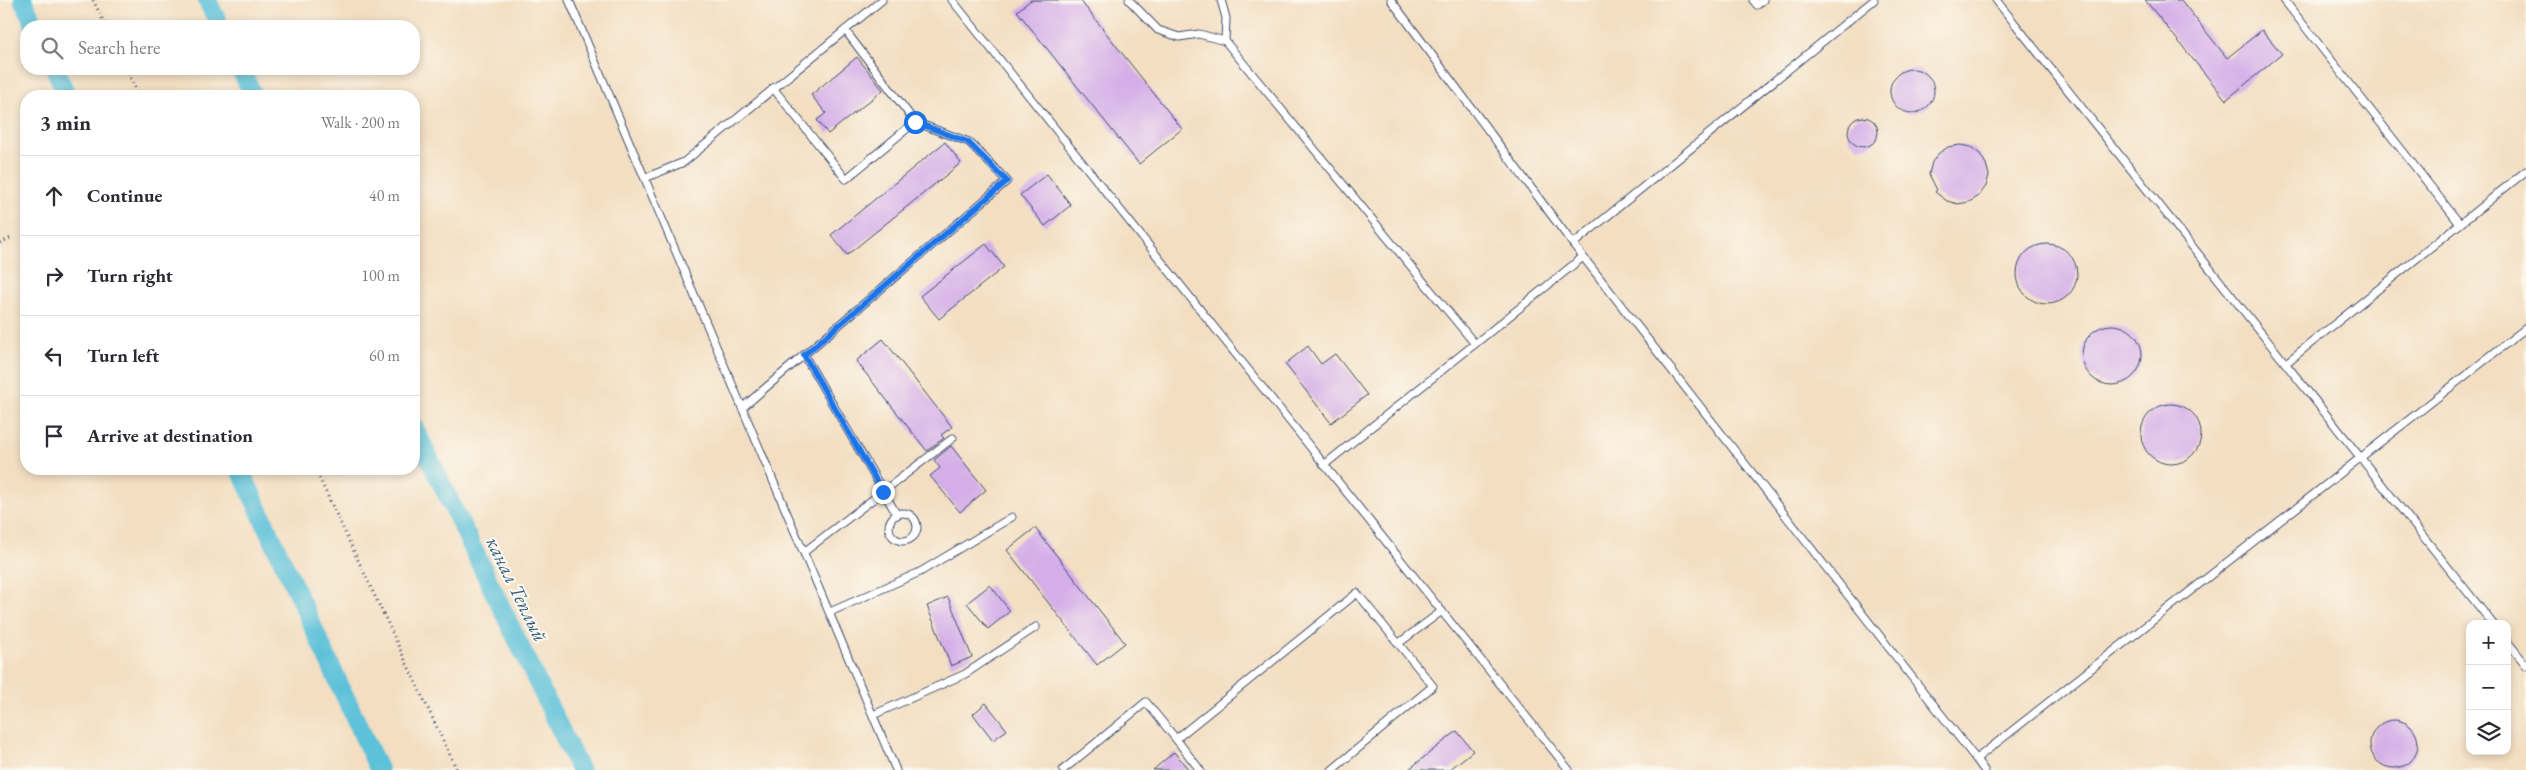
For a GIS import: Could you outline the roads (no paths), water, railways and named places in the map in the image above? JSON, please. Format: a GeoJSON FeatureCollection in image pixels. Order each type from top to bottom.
{"type":"FeatureCollection","features":[{"type":"Feature","properties":{"kind":"lane"},"geometry":{"type":"LineString","coordinates":[[569,0],[896,770]]}},
{"type":"Feature","properties":{"kind":"lane"},"geometry":{"type":"LineString","coordinates":[[645,178],[684,162],[882,0]]}},
{"type":"Feature","properties":{"kind":"lane"},"geometry":{"type":"LineString","coordinates":[[952,0],[1569,770]]}},
{"type":"Feature","properties":{"kind":"lane"},"geometry":{"type":"LineString","coordinates":[[1129,0],[1158,30],[1179,37],[1200,34],[1225,41],[1475,344]]}},
{"type":"Feature","properties":{"kind":"lane"},"geometry":{"type":"LineString","coordinates":[[1221,0],[1226,18],[1225,41]]}},
{"type":"Feature","properties":{"kind":"lane"},"geometry":{"type":"LineString","coordinates":[[1391,0],[1573,244],[1984,770]]}},
{"type":"Feature","properties":{"kind":"lane"},"geometry":{"type":"LineString","coordinates":[[1753,0],[1757,4],[1762,0]]}},
{"type":"Feature","properties":{"kind":"lane"},"geometry":{"type":"LineString","coordinates":[[1573,244],[1874,0]]}},
{"type":"Feature","properties":{"kind":"lane"},"geometry":{"type":"LineString","coordinates":[[1996,0],[2490,620]]}},
{"type":"Feature","properties":{"kind":"lane"},"geometry":{"type":"LineString","coordinates":[[2284,0],[2460,224]]}},
{"type":"Feature","properties":{"kind":"lane"},"geometry":{"type":"LineString","coordinates":[[742,408],[1007,181],[968,142],[915,122],[845,30]]}},
{"type":"Feature","properties":{"kind":"lane"},"geometry":{"type":"LineString","coordinates":[[774,88],[846,179],[915,122]]}},
{"type":"Feature","properties":{"kind":"lane"},"geometry":{"type":"LineString","coordinates":[[2286,363],[2526,171]]}},
{"type":"Feature","properties":{"kind":"lane"},"geometry":{"type":"LineString","coordinates":[[1324,465],[1583,256]]}},
{"type":"Feature","properties":{"kind":"lane"},"geometry":{"type":"LineString","coordinates":[[1976,759],[2526,328]]}},
{"type":"Feature","properties":{"kind":"lane"},"geometry":{"type":"LineString","coordinates":[[804,355],[897,515]]}},
{"type":"Feature","properties":{"kind":"lane"},"geometry":{"type":"LineString","coordinates":[[804,552],[953,438]]}},
{"type":"Feature","properties":{"kind":"lane"},"geometry":{"type":"LineString","coordinates":[[830,612],[920,572],[1012,518]]}},
{"type":"Feature","properties":{"kind":"lane"},"geometry":{"type":"LineString","coordinates":[[1176,739],[1357,593],[1433,686],[1332,770]]}},
{"type":"Feature","properties":{"kind":"lane"},"geometry":{"type":"LineString","coordinates":[[1399,643],[1442,611]]}},
{"type":"Feature","properties":{"kind":"lane"},"geometry":{"type":"LineString","coordinates":[[873,715],[965,674],[1036,627]]}},
{"type":"Feature","properties":{"kind":"lane"},"geometry":{"type":"LineString","coordinates":[[2511,646],[2526,665]]}},
{"type":"Feature","properties":{"kind":"lane"},"geometry":{"type":"LineString","coordinates":[[1063,770],[1146,702],[1200,770]]}},
{"type":"Feature","properties":{"kind":"waterway","name":"канал Теплый"},"geometry":{"type":"LineString","coordinates":[[23,0],[32,20]]}},
{"type":"Feature","properties":{"kind":"waterway","name":"канал Теплый"},"geometry":{"type":"LineString","coordinates":[[207,0],[217,20]]}},
{"type":"Feature","properties":{"kind":"waterway","name":"канал Теплый"},"geometry":{"type":"LineString","coordinates":[[58,75],[64,90]]}},
{"type":"Feature","properties":{"kind":"waterway","name":"канал Теплый"},"geometry":{"type":"LineString","coordinates":[[243,75],[251,90]]}},
{"type":"Feature","properties":{"kind":"waterway","name":"канал Теплый"},"geometry":{"type":"LineString","coordinates":[[420,439],[580,770]]}},
{"type":"Feature","properties":{"kind":"waterway","name":"канал Теплый"},"geometry":{"type":"LineString","coordinates":[[243,475],[379,770]]}}]}
